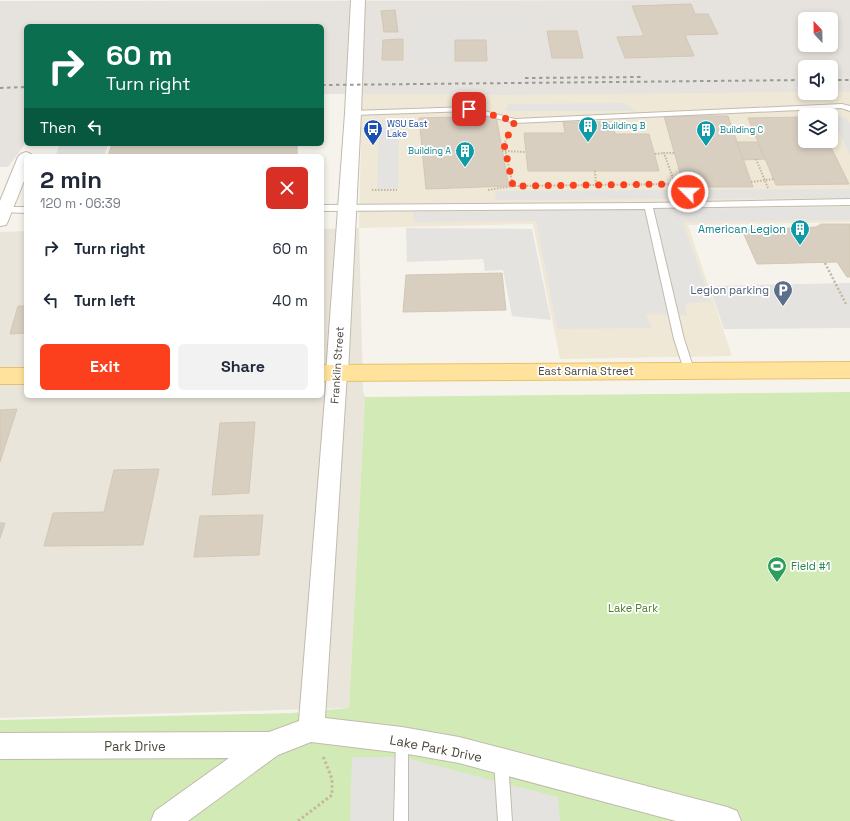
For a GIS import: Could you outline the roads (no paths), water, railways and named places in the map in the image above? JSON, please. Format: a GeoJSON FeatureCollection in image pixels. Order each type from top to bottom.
{"type":"FeatureCollection","features":[{"type":"Feature","properties":{"kind":"main road","name":"East Sarnia Street"},"geometry":{"type":"LineString","coordinates":[[329,373],[850,370]]}},
{"type":"Feature","properties":{"kind":"main road"},"geometry":{"type":"LineString","coordinates":[[0,376],[24,376]]}},
{"type":"Feature","properties":{"kind":"street","name":"Franklin Street"},"geometry":{"type":"LineString","coordinates":[[311,729],[329,373],[348,207],[358,0]]}},
{"type":"Feature","properties":{"kind":"street"},"geometry":{"type":"LineString","coordinates":[[2,215],[24,161]]}},
{"type":"Feature","properties":{"kind":"street","name":"Lake Park Drive"},"geometry":{"type":"LineString","coordinates":[[165,821],[269,745],[311,729],[402,740],[459,750],[727,821]]}},
{"type":"Feature","properties":{"kind":"street","name":"Park Drive"},"geometry":{"type":"LineString","coordinates":[[0,746],[269,745]]}},
{"type":"Feature","properties":{"kind":"lane"},"geometry":{"type":"LineString","coordinates":[[353,113],[469,109],[515,121],[842,106],[850,109]]}},
{"type":"Feature","properties":{"kind":"lane"},"geometry":{"type":"LineString","coordinates":[[324,208],[648,206],[850,202]]}},
{"type":"Feature","properties":{"kind":"lane"},"geometry":{"type":"LineString","coordinates":[[648,206],[679,339],[689,370]]}},
{"type":"Feature","properties":{"kind":"lane"},"geometry":{"type":"LineString","coordinates":[[2,215],[24,210]]}},
{"type":"Feature","properties":{"kind":"lane"},"geometry":{"type":"LineString","coordinates":[[402,740],[402,821]]}},
{"type":"Feature","properties":{"kind":"lane"},"geometry":{"type":"LineString","coordinates":[[501,761],[506,821]]}},
{"type":"Feature","properties":{"kind":"railway"},"geometry":{"type":"LineString","coordinates":[[525,78],[643,77]]}},
{"type":"Feature","properties":{"kind":"railway"},"geometry":{"type":"LineString","coordinates":[[324,85],[798,80]]}},
{"type":"Feature","properties":{"kind":"railway"},"geometry":{"type":"LineString","coordinates":[[838,80],[850,80]]}},
{"type":"Feature","properties":{"kind":"railway"},"geometry":{"type":"LineString","coordinates":[[0,88],[24,87]]}},
{"type":"Feature","properties":{"kind":"place","name":"Building B"},"geometry":{"type":"Point","coordinates":[588,143]}},
{"type":"Feature","properties":{"kind":"place","name":"WSU East Lake"},"geometry":{"type":"Point","coordinates":[373,146]}},
{"type":"Feature","properties":{"kind":"place","name":"Building C"},"geometry":{"type":"Point","coordinates":[706,147]}},
{"type":"Feature","properties":{"kind":"place","name":"Building A"},"geometry":{"type":"Point","coordinates":[465,168]}},
{"type":"Feature","properties":{"kind":"place","name":"American Legion"},"geometry":{"type":"Point","coordinates":[800,246]}},
{"type":"Feature","properties":{"kind":"place","name":"Legion parking"},"geometry":{"type":"Point","coordinates":[783,307]}},
{"type":"Feature","properties":{"kind":"place","name":"Field #1"},"geometry":{"type":"Point","coordinates":[777,583]}},
{"type":"Feature","properties":{"kind":"park label","name":"Lake Park"},"geometry":{"type":"Point","coordinates":[633,608]}}]}
